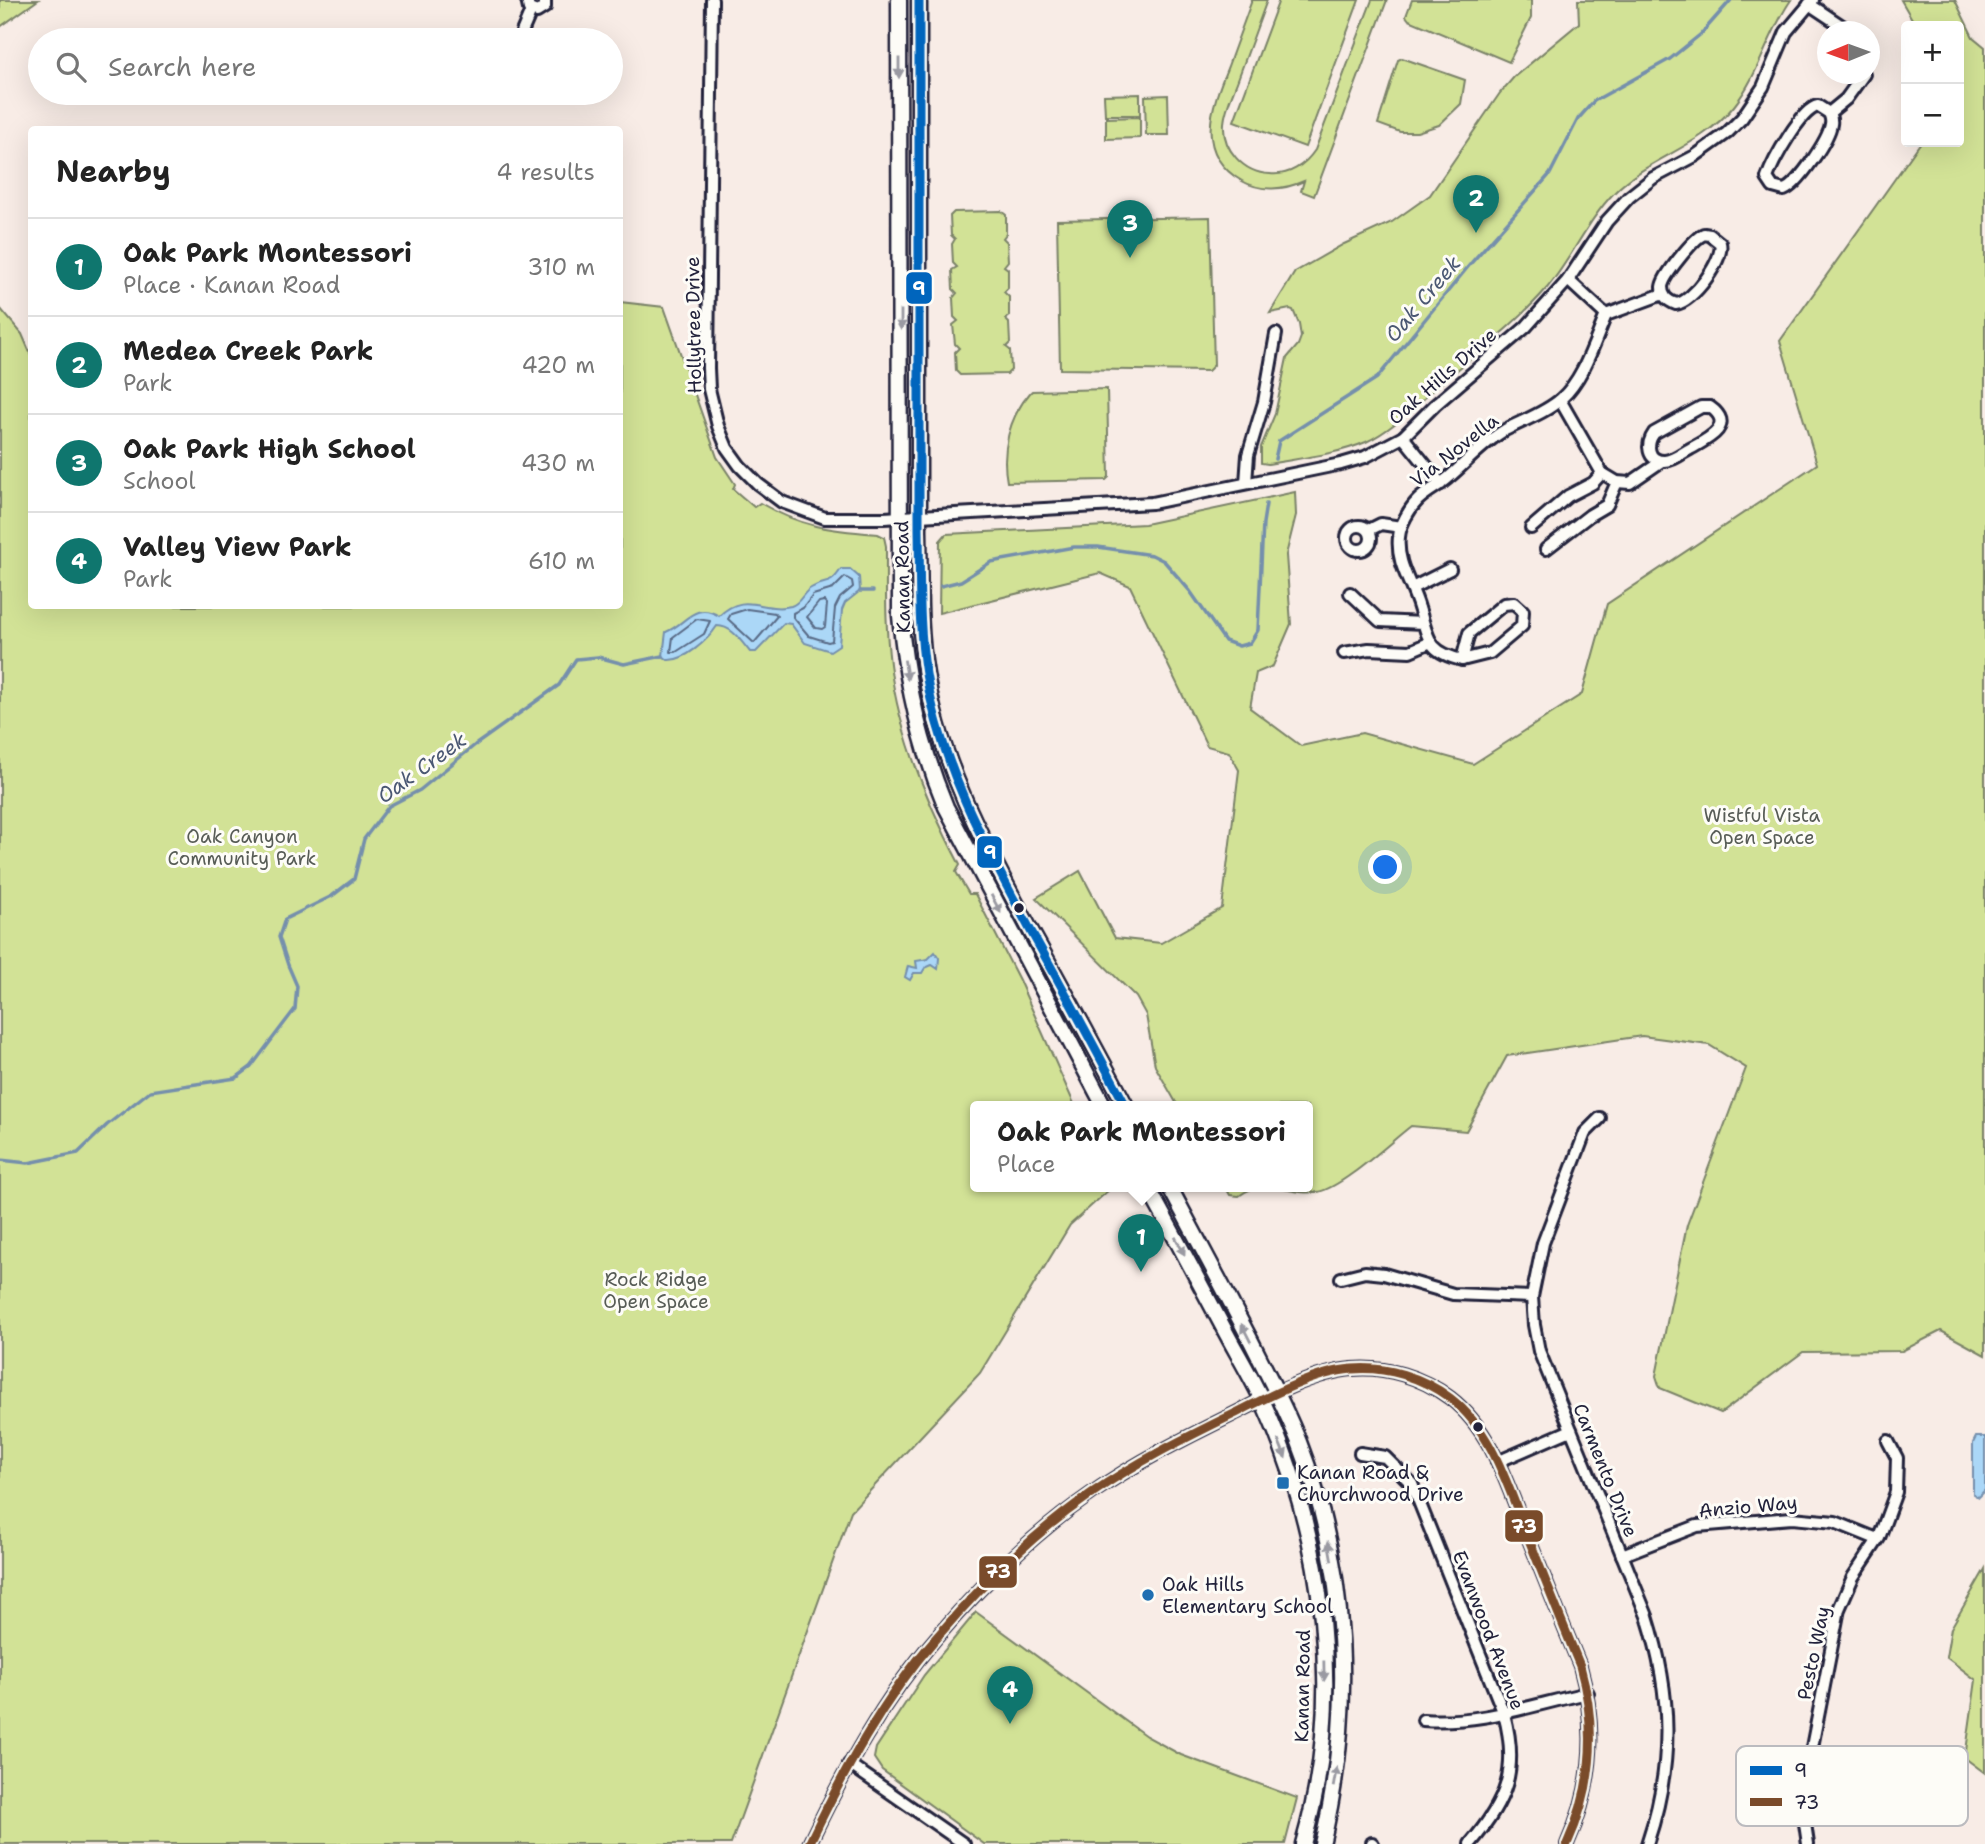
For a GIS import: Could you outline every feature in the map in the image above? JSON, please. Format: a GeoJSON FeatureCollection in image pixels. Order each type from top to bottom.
{"type":"FeatureCollection","features":[{"type":"Feature","properties":{"kind":"main road","name":"Kanan Road"},"geometry":{"type":"LineString","coordinates":[[899,0],[900,606],[903,653],[910,694],[927,758],[946,807],[1101,1101]]}},
{"type":"Feature","properties":{"kind":"main road","name":"Kanan Road"},"geometry":{"type":"LineString","coordinates":[[919,0],[919,515],[922,647],[937,722],[950,765],[967,806],[996,867],[1123,1101]]}},
{"type":"Feature","properties":{"kind":"main road","name":"Kanan Road"},"geometry":{"type":"LineString","coordinates":[[1150,1192],[1262,1400],[1286,1458],[1301,1504],[1323,1633],[1324,1719],[1314,1797],[1303,1844]]}},
{"type":"Feature","properties":{"kind":"main road","name":"Kanan Road"},"geometry":{"type":"LineString","coordinates":[[1172,1192],[1278,1393],[1299,1442],[1320,1506],[1337,1590],[1343,1676],[1337,1765],[1322,1844]]}},
{"type":"Feature","properties":{"kind":"street"},"geometry":{"type":"LineString","coordinates":[[523,28],[529,5],[537,12],[543,9],[545,0]]}},
{"type":"Feature","properties":{"kind":"street","name":"Hollytree Drive"},"geometry":{"type":"LineString","coordinates":[[712,0],[708,368],[712,407],[718,426],[727,448],[740,466],[782,502],[825,518],[901,517]]}},
{"type":"Feature","properties":{"kind":"street"},"geometry":{"type":"LineString","coordinates":[[1811,2],[1837,21]]}},
{"type":"Feature","properties":{"kind":"street","name":"Oak Hills Drive"},"geometry":{"type":"LineString","coordinates":[[901,517],[1144,504],[1341,464],[1365,457],[1402,437],[1526,327],[1568,280],[1607,221],[1629,197],[1653,178],[1713,145],[1742,118],[1763,87],[1786,32],[1811,2]]}},
{"type":"Feature","properties":{"kind":"street"},"geometry":{"type":"LineString","coordinates":[[1829,113],[1846,99],[1857,84]]}},
{"type":"Feature","properties":{"kind":"street"},"geometry":{"type":"LineString","coordinates":[[1818,106],[1829,113],[1832,122],[1828,135],[1795,184],[1784,190],[1773,187],[1767,178],[1772,164],[1806,112],[1818,106]]}},
{"type":"Feature","properties":{"kind":"street"},"geometry":{"type":"LineString","coordinates":[[1704,234],[1717,238],[1722,248],[1721,257],[1689,299],[1676,304],[1668,301],[1663,294],[1664,281],[1694,240],[1704,234]]}},
{"type":"Feature","properties":{"kind":"street"},"geometry":{"type":"LineString","coordinates":[[1568,280],[1606,315],[1663,294]]}},
{"type":"Feature","properties":{"kind":"street","name":"Via Novella"},"geometry":{"type":"LineString","coordinates":[[1401,527],[1418,500],[1441,484],[1490,439],[1560,400],[1580,375],[1606,315]]}},
{"type":"Feature","properties":{"kind":"street"},"geometry":{"type":"LineString","coordinates":[[1246,483],[1248,455],[1264,402],[1276,334]]}},
{"type":"Feature","properties":{"kind":"street"},"geometry":{"type":"LineString","coordinates":[[1560,400],[1602,473],[1617,482],[1630,483],[1662,461],[1671,460],[1715,434],[1720,425],[1717,412],[1710,407],[1701,407],[1654,433],[1648,440],[1648,450],[1652,457],[1662,461]]}},
{"type":"Feature","properties":{"kind":"street"},"geometry":{"type":"LineString","coordinates":[[1402,437],[1441,484]]}},
{"type":"Feature","properties":{"kind":"street"},"geometry":{"type":"LineString","coordinates":[[1531,528],[1568,496],[1593,483],[1602,473]]}},
{"type":"Feature","properties":{"kind":"street"},"geometry":{"type":"LineString","coordinates":[[1546,549],[1607,505],[1617,482]]}},
{"type":"Feature","properties":{"kind":"street"},"geometry":{"type":"LineString","coordinates":[[1368,530],[1381,524],[1401,527],[1398,554],[1402,569],[1412,588],[1431,642],[1443,656],[1462,660],[1490,653],[1522,626],[1523,611],[1514,603],[1504,604],[1471,632],[1462,660]]}},
{"type":"Feature","properties":{"kind":"street"},"geometry":{"type":"LineString","coordinates":[[1412,588],[1450,569]]}},
{"type":"Feature","properties":{"kind":"street"},"geometry":{"type":"LineString","coordinates":[[1350,593],[1380,621],[1423,622]]}},
{"type":"Feature","properties":{"kind":"street"},"geometry":{"type":"LineString","coordinates":[[1344,653],[1369,649],[1410,652],[1431,642]]}},
{"type":"Feature","properties":{"kind":"street","name":"Carmento Drive"},"geometry":{"type":"LineString","coordinates":[[1600,1118],[1585,1133],[1543,1243],[1532,1297],[1539,1351],[1647,1616],[1657,1648],[1665,1689],[1668,1728],[1665,1773],[1657,1814],[1647,1844]]}},
{"type":"Feature","properties":{"kind":"street"},"geometry":{"type":"LineString","coordinates":[[1341,1278],[1365,1272],[1384,1274],[1453,1294],[1532,1297]]}},
{"type":"Feature","properties":{"kind":"street"},"geometry":{"type":"LineString","coordinates":[[809,1844],[849,1764],[893,1694],[934,1640],[979,1590],[1031,1541],[1089,1495],[1139,1464],[1262,1400],[1314,1377],[1337,1371],[1371,1368],[1403,1374],[1436,1388],[1462,1409],[1483,1435],[1497,1462],[1580,1666],[1588,1693],[1591,1737],[1588,1780],[1577,1821],[1567,1844]]}},
{"type":"Feature","properties":{"kind":"street"},"geometry":{"type":"LineString","coordinates":[[1497,1462],[1571,1430]]}},
{"type":"Feature","properties":{"kind":"street","name":"Pesto Way"},"geometry":{"type":"LineString","coordinates":[[1812,1746],[1839,1609],[1853,1577],[1877,1539],[1896,1492],[1897,1458],[1888,1441]]}},
{"type":"Feature","properties":{"kind":"street","name":"Evanwood Avenue"},"geometry":{"type":"LineString","coordinates":[[1360,1453],[1385,1457],[1412,1484],[1504,1714],[1511,1752],[1509,1775],[1496,1810],[1470,1844]]}},
{"type":"Feature","properties":{"kind":"street","name":"Anzio Way"},"geometry":{"type":"LineString","coordinates":[[1622,1555],[1697,1527],[1793,1518],[1835,1522],[1877,1539]]}},
{"type":"Feature","properties":{"kind":"street"},"geometry":{"type":"LineString","coordinates":[[1423,1720],[1476,1720],[1588,1693]]}},
{"type":"Feature","properties":{"kind":"street"},"geometry":{"type":"LineString","coordinates":[[849,1764],[964,1844]]}},
{"type":"Feature","properties":{"kind":"street","name":"Pesto Way"},"geometry":{"type":"LineString","coordinates":[[1806,1826],[1808,1844]]}},
{"type":"Feature","properties":{"kind":"green space"},"geometry":{"type":"Polygon","coordinates":[[[0,0],[38,0],[0,27],[0,0]]]}},
{"type":"Feature","properties":{"kind":"green space"},"geometry":{"type":"Polygon","coordinates":[[[1252,0],[1267,0],[1227,107],[1224,133],[1231,150],[1243,164],[1260,173],[1277,174],[1296,168],[1315,150],[1372,0],[1387,0],[1314,196],[1301,191],[1304,181],[1273,188],[1249,185],[1227,170],[1217,157],[1212,143],[1212,113],[1252,0]]]}},
{"type":"Feature","properties":{"kind":"green space"},"geometry":{"type":"Polygon","coordinates":[[[1279,0],[1359,0],[1305,147],[1234,121],[1279,0]]]}},
{"type":"Feature","properties":{"kind":"green space"},"geometry":{"type":"Polygon","coordinates":[[[1412,0],[1531,0],[1531,18],[1509,62],[1409,20],[1406,16],[1412,0]]]}},
{"type":"Feature","properties":{"kind":"green space"},"geometry":{"type":"Polygon","coordinates":[[[1578,0],[1791,0],[1750,81],[1734,106],[1706,133],[1643,170],[1614,193],[1547,288],[1508,327],[1376,437],[1330,453],[1261,463],[1261,447],[1275,414],[1287,358],[1301,337],[1293,310],[1270,313],[1295,272],[1344,244],[1392,222],[1430,195],[1500,93],[1514,77],[1579,23],[1578,0]]]}},
{"type":"Feature","properties":{"kind":"green space","name":"Wistful Vista Open Space"},"geometry":{"type":"Polygon","coordinates":[[[1901,0],[1955,0],[1973,37],[1985,47],[1985,1355],[1941,1331],[1902,1351],[1803,1352],[1721,1413],[1660,1388],[1656,1376],[1687,1225],[1746,1068],[1709,1045],[1642,1036],[1507,1056],[1466,1131],[1411,1126],[1340,1182],[1318,1192],[1308,1193],[1298,1192],[1313,1192],[1313,1101],[1175,1101],[1155,1066],[1146,1015],[1136,997],[1036,898],[1080,871],[1115,938],[1161,943],[1222,908],[1239,770],[1229,752],[1207,746],[1130,586],[1100,573],[939,613],[940,541],[946,534],[1145,524],[1295,492],[1296,515],[1286,555],[1291,624],[1273,666],[1256,673],[1250,708],[1301,746],[1362,733],[1473,764],[1582,694],[1607,604],[1817,464],[1780,341],[1917,147],[1964,147],[1964,21],[1913,21],[1901,0]]]}},
{"type":"Feature","properties":{"kind":"green space"},"geometry":{"type":"Polygon","coordinates":[[[1402,58],[1465,80],[1461,104],[1439,125],[1417,132],[1400,132],[1378,124],[1398,60],[1402,58]]]}},
{"type":"Feature","properties":{"kind":"green space"},"geometry":{"type":"Polygon","coordinates":[[[1140,94],[1140,115],[1105,115],[1104,95],[1140,94]]]}},
{"type":"Feature","properties":{"kind":"green space"},"geometry":{"type":"Polygon","coordinates":[[[1168,95],[1169,135],[1146,135],[1145,96],[1168,95]]]}},
{"type":"Feature","properties":{"kind":"green space"},"geometry":{"type":"Polygon","coordinates":[[[1140,117],[1140,138],[1106,139],[1106,118],[1140,117]]]}},
{"type":"Feature","properties":{"kind":"green space"},"geometry":{"type":"Polygon","coordinates":[[[1001,211],[1006,215],[1006,234],[1003,238],[1007,242],[1008,261],[1004,266],[1008,269],[1008,288],[1004,292],[1009,297],[1009,316],[1005,319],[1009,323],[1010,343],[1006,347],[1010,350],[1011,370],[1007,374],[960,375],[956,371],[955,352],[959,348],[955,344],[953,325],[958,321],[954,317],[953,298],[957,293],[953,289],[952,270],[957,267],[953,263],[952,244],[955,239],[951,235],[950,216],[954,212],[1001,211]]]}},
{"type":"Feature","properties":{"kind":"green space"},"geometry":{"type":"Polygon","coordinates":[[[1210,217],[1214,365],[1208,371],[1060,369],[1057,220],[1210,217]]]}},
{"type":"Feature","properties":{"kind":"green space"},"geometry":{"type":"Polygon","coordinates":[[[623,302],[664,307],[717,457],[735,484],[733,489],[754,507],[760,503],[804,523],[884,537],[890,664],[907,742],[936,817],[960,865],[956,872],[969,894],[975,894],[1019,980],[1073,1101],[970,1101],[970,1192],[1107,1192],[1070,1225],[980,1373],[851,1511],[731,1844],[0,1844],[0,308],[22,334],[28,348],[28,609],[623,609],[623,302]]]}},
{"type":"Feature","properties":{"kind":"green space"},"geometry":{"type":"Polygon","coordinates":[[[1107,389],[1109,477],[1106,480],[1007,482],[1005,458],[1008,435],[1023,402],[1032,391],[1107,389]]]}},
{"type":"Feature","properties":{"kind":"green space","name":"Wistful Vista Open Space"},"geometry":{"type":"Polygon","coordinates":[[[1228,1192],[1246,1192],[1239,1196],[1230,1195],[1228,1192]]]}},
{"type":"Feature","properties":{"kind":"green space"},"geometry":{"type":"Polygon","coordinates":[[[1985,1569],[1985,1773],[1968,1760],[1967,1746],[1976,1680],[1946,1657],[1951,1628],[1985,1569]]]}},
{"type":"Feature","properties":{"kind":"green space"},"geometry":{"type":"Polygon","coordinates":[[[976,1612],[1146,1736],[1181,1755],[1297,1798],[1285,1844],[984,1844],[882,1770],[874,1758],[876,1748],[924,1675],[976,1612]]]}},
{"type":"Feature","properties":{"kind":"water"},"geometry":{"type":"Polygon","coordinates":[[[841,569],[850,569],[859,577],[860,591],[845,603],[839,645],[830,651],[805,643],[791,624],[784,623],[756,652],[750,652],[732,631],[717,626],[702,643],[682,657],[668,660],[663,656],[666,632],[697,612],[710,612],[719,616],[728,608],[746,603],[772,607],[791,606],[811,588],[833,579],[841,569]]]}},
{"type":"Feature","properties":{"kind":"water"},"geometry":{"type":"Polygon","coordinates":[[[935,952],[939,958],[938,969],[932,965],[922,973],[914,973],[910,980],[905,977],[908,966],[917,968],[916,961],[928,959],[935,952]]]}},
{"type":"Feature","properties":{"kind":"water"},"geometry":{"type":"Polygon","coordinates":[[[1976,1437],[1985,1437],[1985,1490],[1978,1497],[1973,1494],[1973,1443],[1976,1437]]]}},
{"type":"Feature","properties":{"kind":"waterway","name":"Oak Creek"},"geometry":{"type":"LineString","coordinates":[[1275,459],[1279,441],[1377,378],[1472,262],[1550,174],[1578,119],[1594,101],[1670,59],[1701,34],[1731,0]]}},
{"type":"Feature","properties":{"kind":"waterway","name":"Oak Creek"},"geometry":{"type":"LineString","coordinates":[[941,586],[961,581],[991,562],[1074,547],[1098,547],[1152,555],[1164,561],[1190,591],[1225,641],[1239,646],[1250,643],[1258,630],[1266,504]]}},
{"type":"Feature","properties":{"kind":"waterway","name":"Oak Creek"},"geometry":{"type":"LineString","coordinates":[[860,591],[873,591]]}},
{"type":"Feature","properties":{"kind":"waterway","name":"Oak Creek"},"geometry":{"type":"LineString","coordinates":[[0,1160],[28,1163],[78,1153],[107,1125],[150,1091],[236,1078],[251,1067],[295,1009],[297,986],[279,937],[285,919],[332,896],[354,879],[364,839],[389,806],[420,790],[475,745],[559,685],[576,659],[598,657],[624,664],[663,656]]}},
{"type":"Feature","properties":{"kind":"transit line","name":"9"},"geometry":{"type":"LineString","coordinates":[[919,0],[920,584],[926,674],[943,742],[968,808],[1015,902],[1123,1101]]}},
{"type":"Feature","properties":{"kind":"transit line","name":"73"},"geometry":{"type":"LineString","coordinates":[[809,1844],[851,1763],[882,1711],[917,1661],[990,1579],[1029,1542],[1092,1493],[1179,1441],[1291,1386],[1352,1369],[1378,1369],[1403,1374],[1428,1384],[1450,1398],[1478,1427],[1498,1462],[1580,1666],[1589,1711],[1590,1756],[1587,1778],[1576,1822],[1567,1844]]}},
{"type":"Feature","properties":{"kind":"place","name":"Medea Creek Park"},"geometry":{"type":"Point","coordinates":[1476,233]}},
{"type":"Feature","properties":{"kind":"place","name":"Oak Park High School"},"geometry":{"type":"Point","coordinates":[1130,258]}},
{"type":"Feature","properties":{"kind":"place","name":"Oak Park Montessori"},"geometry":{"type":"Point","coordinates":[1141,1272]}},
{"type":"Feature","properties":{"kind":"place","name":"Kanan Road & Churchwood Drive"},"geometry":{"type":"Point","coordinates":[1283,1483]}},
{"type":"Feature","properties":{"kind":"place","name":"Oak Hills Elementary School"},"geometry":{"type":"Point","coordinates":[1148,1595]}},
{"type":"Feature","properties":{"kind":"place","name":"Valley View Park"},"geometry":{"type":"Point","coordinates":[1010,1724]}},
{"type":"Feature","properties":{"kind":"park label","name":"Oak Canyon Community Park"},"geometry":{"type":"Point","coordinates":[242,847]}},
{"type":"Feature","properties":{"kind":"park label","name":"Rock Ridge Open Space"},"geometry":{"type":"Point","coordinates":[656,1290]}}]}
